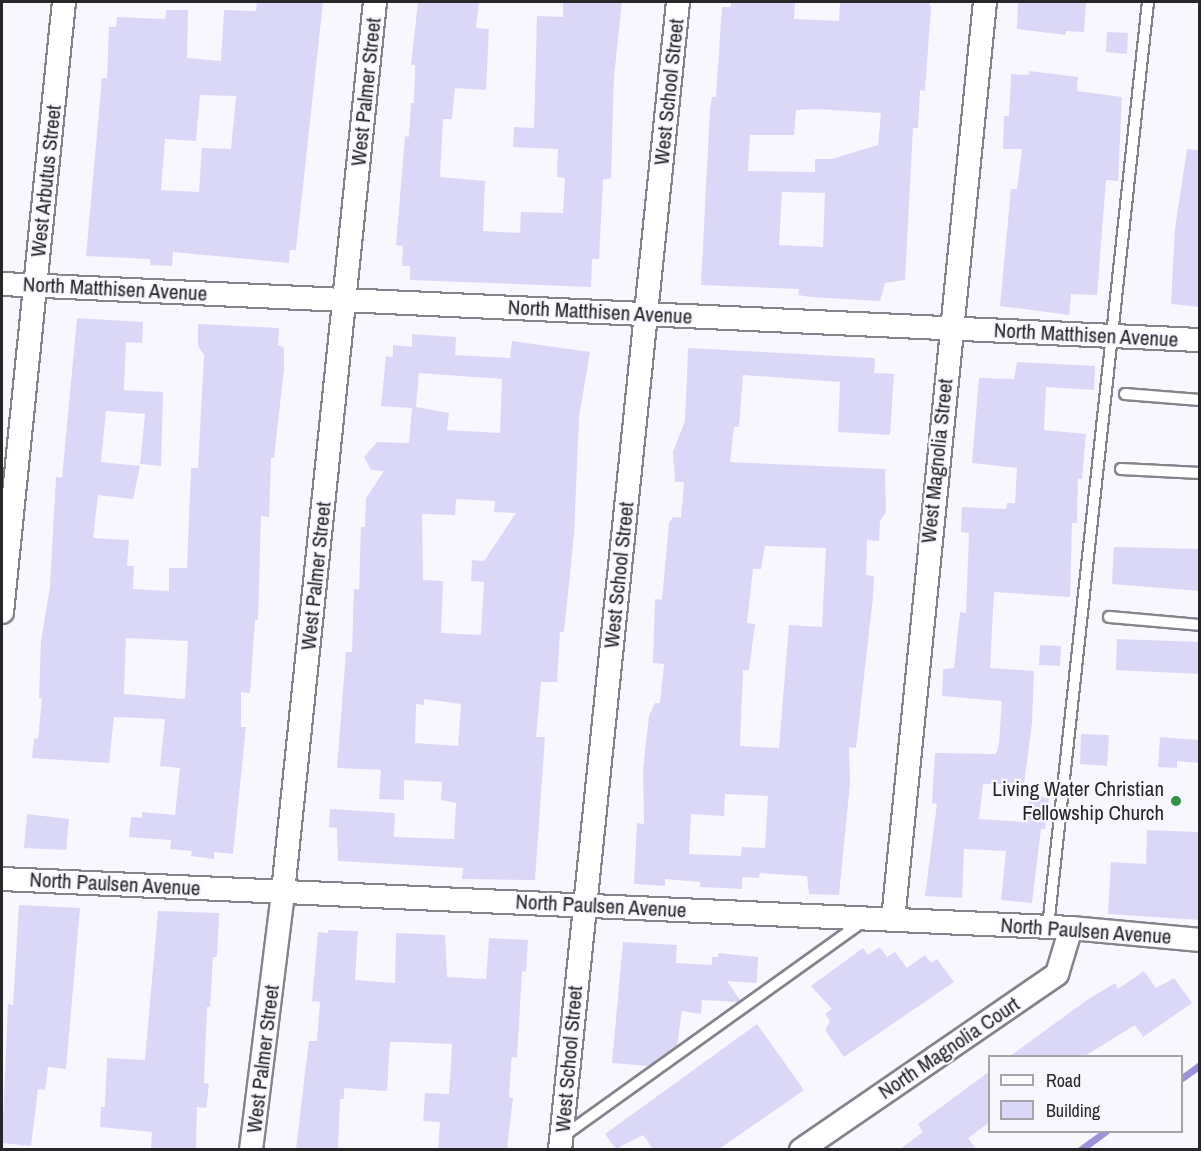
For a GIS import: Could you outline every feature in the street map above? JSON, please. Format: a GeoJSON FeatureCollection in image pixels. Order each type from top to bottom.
{"type":"FeatureCollection","features":[{"type":"Feature","properties":{"kind":"street","name":"West Arbutus Street"},"geometry":{"type":"LineString","coordinates":[[2,612],[64,2]]}},
{"type":"Feature","properties":{"kind":"street","name":"West Palmer Street"},"geometry":{"type":"LineString","coordinates":[[251,1149],[283,892],[375,2]]}},
{"type":"Feature","properties":{"kind":"street","name":"West School Street"},"geometry":{"type":"LineString","coordinates":[[561,1143],[583,906],[678,2]]}},
{"type":"Feature","properties":{"kind":"street","name":"West Magnolia Street"},"geometry":{"type":"LineString","coordinates":[[893,920],[950,328],[985,2]]}},
{"type":"Feature","properties":{"kind":"street","name":"North Matthisen Avenue"},"geometry":{"type":"LineString","coordinates":[[2,284],[1200,340]]}},
{"type":"Feature","properties":{"kind":"street","name":"North Paulsen Avenue"},"geometry":{"type":"LineString","coordinates":[[2,879],[1060,928],[1200,940]]}},
{"type":"Feature","properties":{"kind":"street","name":"North Magnolia Court"},"geometry":{"type":"LineString","coordinates":[[801,1149],[1057,974],[1060,928]]}},
{"type":"Feature","properties":{"kind":"lane"},"geometry":{"type":"LineString","coordinates":[[1060,928],[1113,336],[1148,2]]}},
{"type":"Feature","properties":{"kind":"lane"},"geometry":{"type":"LineString","coordinates":[[1125,394],[1200,400]]}},
{"type":"Feature","properties":{"kind":"lane"},"geometry":{"type":"LineString","coordinates":[[1121,469],[1200,473]]}},
{"type":"Feature","properties":{"kind":"lane"},"geometry":{"type":"LineString","coordinates":[[1110,617],[1200,625]]}},
{"type":"Feature","properties":{"kind":"lane"},"geometry":{"type":"LineString","coordinates":[[561,1143],[868,919]]}},
{"type":"Feature","properties":{"kind":"building"},"geometry":{"type":"Polygon","coordinates":[[[257,2],[323,2],[296,250],[290,250],[289,263],[173,252],[172,266],[150,265],[150,259],[86,256],[102,78],[107,78],[109,27],[116,27],[117,17],[165,19],[166,10],[188,10],[187,58],[221,61],[224,10],[256,11],[257,2]],[[200,95],[196,141],[165,139],[161,190],[199,192],[202,148],[231,149],[236,96],[200,95]]]}},
{"type":"Feature","properties":{"kind":"building"},"geometry":{"type":"Polygon","coordinates":[[[418,2],[479,2],[476,28],[489,29],[486,90],[455,88],[452,119],[443,119],[440,177],[485,181],[483,231],[520,233],[521,212],[563,213],[565,178],[557,177],[558,149],[513,147],[514,127],[534,128],[537,16],[563,17],[563,2],[622,2],[614,77],[611,178],[603,180],[599,259],[592,259],[591,287],[410,280],[410,266],[402,266],[403,246],[396,245],[405,136],[409,137],[411,103],[414,103],[415,65],[411,65],[418,2]]]}},
{"type":"Feature","properties":{"kind":"building"},"geometry":{"type":"Polygon","coordinates":[[[731,2],[795,2],[794,19],[839,21],[840,2],[929,2],[931,7],[925,91],[920,90],[918,128],[913,128],[905,280],[885,283],[880,301],[810,297],[798,295],[799,289],[701,285],[710,109],[712,97],[716,97],[722,7],[731,7],[731,2]],[[796,110],[794,135],[750,135],[748,171],[815,172],[815,159],[832,159],[878,145],[881,113],[796,110]],[[782,192],[779,245],[823,247],[825,193],[782,192]]]}},
{"type":"Feature","properties":{"kind":"building"},"geometry":{"type":"Polygon","coordinates":[[[1018,2],[1086,3],[1084,32],[1066,31],[1066,35],[1017,29],[1018,2]]]}},
{"type":"Feature","properties":{"kind":"building"},"geometry":{"type":"Polygon","coordinates":[[[1107,32],[1128,33],[1127,54],[1106,52],[1107,32]]]}},
{"type":"Feature","properties":{"kind":"building"},"geometry":{"type":"Polygon","coordinates":[[[1029,71],[1078,77],[1077,91],[1122,97],[1118,181],[1106,180],[1097,295],[1071,294],[1069,315],[1000,306],[1011,189],[1017,189],[1022,149],[1003,149],[1004,116],[1009,116],[1011,74],[1029,75],[1029,71]]]}},
{"type":"Feature","properties":{"kind":"building"},"geometry":{"type":"Polygon","coordinates":[[[1187,149],[1200,150],[1200,307],[1171,304],[1175,229],[1187,149]]]}},
{"type":"Feature","properties":{"kind":"building"},"geometry":{"type":"Polygon","coordinates":[[[77,318],[143,322],[142,343],[126,342],[124,390],[163,392],[161,466],[140,464],[145,414],[106,411],[101,462],[140,466],[133,499],[98,495],[93,538],[129,540],[127,566],[134,566],[133,589],[169,591],[169,568],[187,568],[191,468],[198,468],[204,355],[198,346],[198,324],[279,328],[278,345],[284,348],[284,369],[274,458],[271,458],[269,517],[261,516],[258,620],[255,620],[250,693],[241,692],[241,727],[246,727],[233,854],[214,852],[214,859],[191,856],[192,851],[170,849],[171,840],[129,837],[131,817],[142,818],[142,812],[175,815],[180,768],[160,766],[165,719],[114,717],[109,763],[32,758],[34,738],[38,739],[42,698],[39,698],[41,641],[50,587],[56,477],[62,478],[77,318]],[[126,638],[124,694],[185,699],[188,641],[126,638]]]}},
{"type":"Feature","properties":{"kind":"building"},"geometry":{"type":"Polygon","coordinates":[[[412,334],[456,337],[455,355],[510,358],[512,341],[590,352],[579,417],[574,535],[564,632],[560,632],[557,682],[541,682],[536,737],[545,737],[535,880],[462,879],[463,868],[338,861],[337,828],[329,827],[330,809],[395,813],[394,837],[454,839],[456,803],[441,800],[442,782],[404,780],[404,800],[379,799],[381,770],[337,768],[346,652],[352,652],[354,589],[359,590],[361,527],[365,527],[366,498],[384,471],[371,470],[364,457],[377,442],[409,443],[412,408],[381,406],[386,356],[393,357],[393,345],[412,347],[412,334]],[[419,373],[416,407],[449,413],[447,430],[500,433],[502,379],[419,373]],[[456,499],[455,515],[422,514],[423,580],[443,581],[441,633],[481,635],[484,582],[471,581],[472,560],[484,561],[516,513],[494,512],[495,501],[456,499]],[[424,699],[424,705],[416,704],[415,743],[458,746],[461,704],[424,699]]]}},
{"type":"Feature","properties":{"kind":"building"},"geometry":{"type":"Polygon","coordinates":[[[688,348],[875,358],[874,373],[894,374],[890,435],[838,432],[840,382],[743,375],[739,427],[734,427],[730,462],[885,469],[886,512],[880,521],[879,541],[867,540],[866,575],[874,576],[873,597],[856,748],[849,747],[850,783],[839,895],[809,894],[807,876],[760,873],[759,878],[742,877],[742,889],[700,887],[700,882],[665,879],[665,886],[634,884],[637,823],[644,824],[643,770],[649,716],[655,703],[660,703],[664,664],[653,663],[655,599],[662,600],[669,523],[673,517],[681,518],[684,482],[675,482],[673,452],[685,421],[688,348]],[[765,546],[761,569],[753,569],[747,623],[755,624],[749,670],[743,670],[740,746],[779,748],[789,625],[822,627],[826,548],[765,546]],[[725,794],[724,816],[691,814],[689,854],[741,856],[742,847],[765,848],[768,796],[725,794]]]}},
{"type":"Feature","properties":{"kind":"building"},"geometry":{"type":"Polygon","coordinates":[[[1017,362],[1095,366],[1094,390],[1046,387],[1044,430],[1086,434],[1082,479],[1078,479],[1077,523],[1072,523],[1070,597],[994,592],[990,668],[1034,671],[1032,723],[1024,784],[983,784],[979,819],[1026,822],[1030,795],[1049,798],[1045,829],[1041,829],[1032,903],[1001,900],[1006,851],[964,849],[962,898],[925,896],[937,804],[932,803],[935,753],[996,754],[999,743],[1002,701],[942,696],[943,669],[954,668],[960,612],[966,613],[969,533],[961,532],[962,507],[1006,509],[1007,503],[1015,503],[1017,468],[972,463],[979,378],[1014,379],[1017,362]]]}},
{"type":"Feature","properties":{"kind":"building"},"geometry":{"type":"Polygon","coordinates":[[[1114,547],[1200,549],[1200,591],[1112,584],[1114,547]]]}},
{"type":"Feature","properties":{"kind":"building"},"geometry":{"type":"Polygon","coordinates":[[[1117,639],[1200,642],[1200,674],[1116,670],[1117,639]]]}},
{"type":"Feature","properties":{"kind":"building"},"geometry":{"type":"Polygon","coordinates":[[[1040,645],[1061,646],[1060,666],[1039,665],[1040,645]]]}},
{"type":"Feature","properties":{"kind":"building"},"geometry":{"type":"Polygon","coordinates":[[[1081,734],[1109,735],[1107,766],[1080,764],[1081,734]]]}},
{"type":"Feature","properties":{"kind":"building"},"geometry":{"type":"Polygon","coordinates":[[[1160,737],[1200,740],[1200,763],[1177,761],[1177,768],[1158,767],[1160,737]]]}},
{"type":"Feature","properties":{"kind":"building"},"geometry":{"type":"Polygon","coordinates":[[[27,814],[69,819],[66,850],[24,848],[27,814]]]}},
{"type":"Feature","properties":{"kind":"building"},"geometry":{"type":"Polygon","coordinates":[[[1147,830],[1200,832],[1200,920],[1108,914],[1111,862],[1146,864],[1147,830]]]}},
{"type":"Feature","properties":{"kind":"building"},"geometry":{"type":"Polygon","coordinates":[[[19,905],[80,908],[66,1069],[48,1067],[45,1090],[38,1089],[31,1146],[2,1143],[8,1004],[13,1005],[19,905]]]}},
{"type":"Feature","properties":{"kind":"building"},"geometry":{"type":"Polygon","coordinates":[[[158,911],[219,913],[217,957],[213,957],[210,1007],[207,1007],[204,1083],[209,1084],[206,1108],[197,1107],[196,1149],[151,1149],[152,1132],[100,1127],[101,1107],[105,1107],[107,1058],[145,1060],[158,911]]]}},
{"type":"Feature","properties":{"kind":"building"},"geometry":{"type":"Polygon","coordinates":[[[328,930],[358,931],[355,980],[395,983],[396,933],[445,935],[447,977],[486,979],[489,938],[528,940],[526,972],[522,971],[517,1058],[512,1057],[511,1063],[509,1097],[513,1098],[507,1149],[438,1149],[440,1122],[423,1121],[425,1093],[449,1094],[452,1044],[390,1042],[387,1091],[344,1088],[344,1099],[340,1099],[338,1149],[296,1149],[309,1041],[317,1041],[320,1002],[312,1001],[318,932],[328,933],[328,930]]]}},
{"type":"Feature","properties":{"kind":"building"},"geometry":{"type":"Polygon","coordinates":[[[623,942],[677,945],[676,963],[712,965],[712,957],[718,957],[718,953],[758,957],[757,983],[727,981],[740,1000],[738,1002],[702,1000],[701,1014],[682,1011],[677,1046],[649,1066],[612,1063],[623,942]]]}},
{"type":"Feature","properties":{"kind":"building"},"geometry":{"type":"Polygon","coordinates":[[[880,947],[887,957],[895,952],[907,968],[925,955],[931,963],[937,959],[954,982],[844,1057],[825,1030],[830,1021],[825,1014],[832,1009],[811,986],[863,948],[868,955],[880,947]]]}},
{"type":"Feature","properties":{"kind":"building"},"geometry":{"type":"Polygon","coordinates":[[[1144,971],[1156,988],[1174,978],[1192,1003],[1143,1037],[1135,1025],[1087,1055],[1011,1055],[1087,1000],[1115,983],[1118,989],[1144,971]]]}},
{"type":"Feature","properties":{"kind":"building"},"geometry":{"type":"Polygon","coordinates":[[[757,1024],[804,1090],[719,1149],[653,1149],[643,1135],[616,1149],[605,1134],[757,1024]]]}},
{"type":"Feature","properties":{"kind":"building"},"geometry":{"type":"Polygon","coordinates":[[[988,1072],[988,1123],[968,1138],[976,1149],[900,1149],[923,1132],[918,1124],[988,1072]]]}},
{"type":"Feature","properties":{"kind":"waterway"},"geometry":{"type":"LineString","coordinates":[[1183,1077],[1200,1065]]}},
{"type":"Feature","properties":{"kind":"waterway"},"geometry":{"type":"LineString","coordinates":[[1080,1150],[1104,1133]]}},
{"type":"Feature","properties":{"kind":"place","name":"Living Water Christian Fellowship Church"},"geometry":{"type":"Point","coordinates":[1176,801]}}]}
